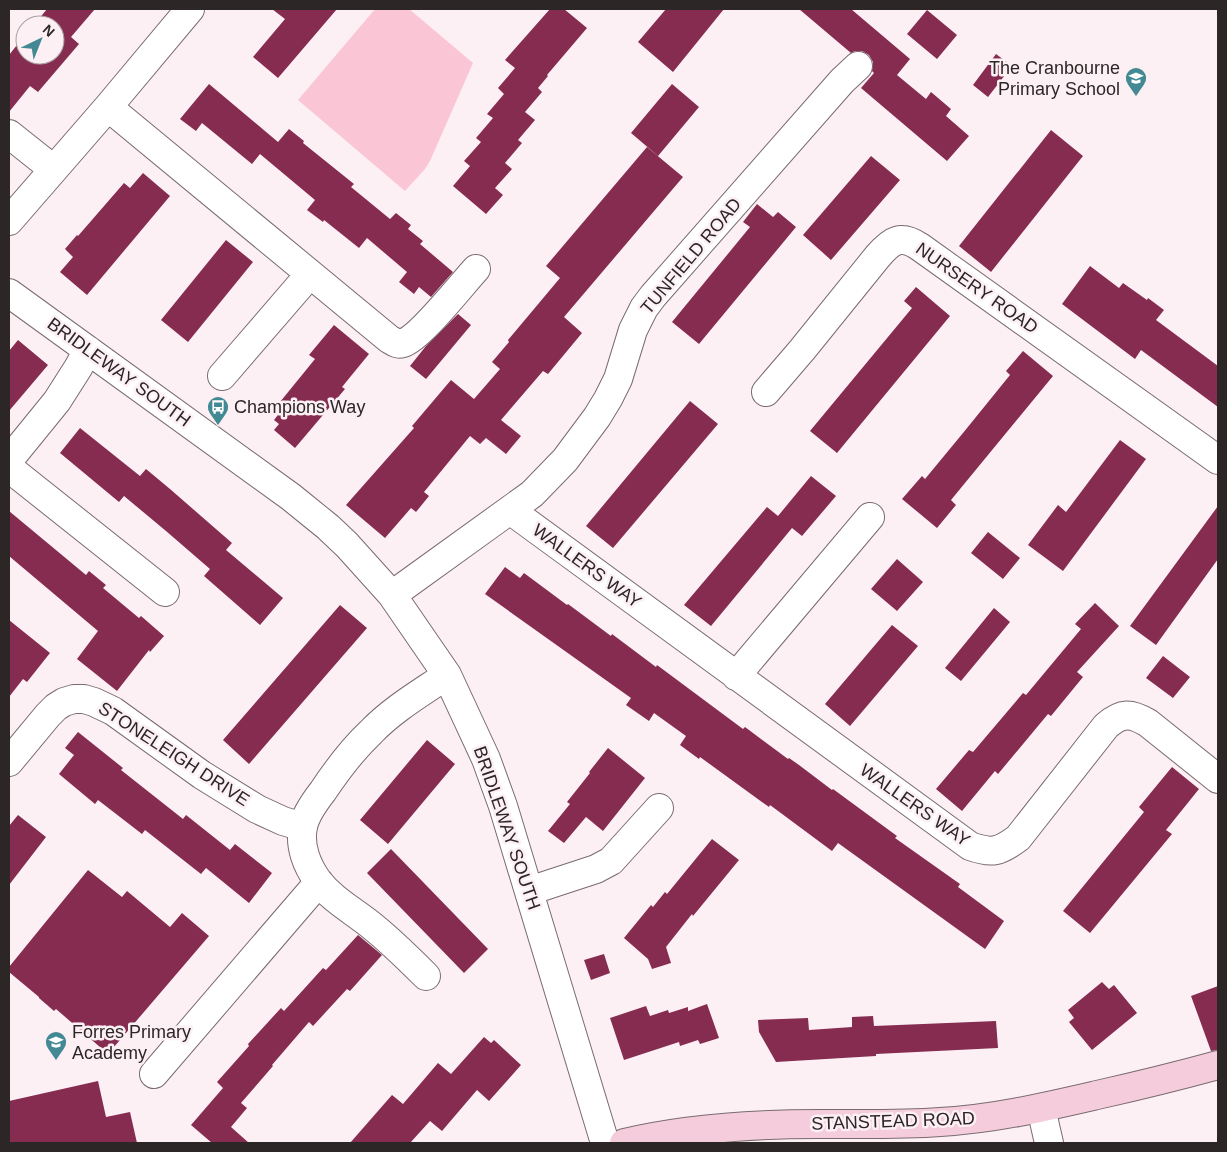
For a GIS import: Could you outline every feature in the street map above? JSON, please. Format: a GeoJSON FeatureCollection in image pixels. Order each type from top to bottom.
{"type":"FeatureCollection","features":[{"type":"Feature","properties":{"kind":"street"},"geometry":{"type":"LineString","coordinates":[[9,221],[190,9]]}},
{"type":"Feature","properties":{"kind":"street","name":"TUNFIELD ROAD"},"geometry":{"type":"LineString","coordinates":[[392,595],[540,487],[565,460],[597,417],[618,379],[630,340],[644,308],[842,81],[858,66]]}},
{"type":"Feature","properties":{"kind":"street"},"geometry":{"type":"LineString","coordinates":[[108,107],[395,343],[402,344],[425,327],[476,269]]}},
{"type":"Feature","properties":{"kind":"street"},"geometry":{"type":"LineString","coordinates":[[9,134],[53,169]]}},
{"type":"Feature","properties":{"kind":"street","name":"NURSERY ROAD"},"geometry":{"type":"LineString","coordinates":[[766,392],[887,246],[904,239],[913,242],[1218,460]]}},
{"type":"Feature","properties":{"kind":"street"},"geometry":{"type":"LineString","coordinates":[[222,376],[310,274]]}},
{"type":"Feature","properties":{"kind":"street","name":"BRIDLEWAY SOUTH"},"geometry":{"type":"LineString","coordinates":[[9,293],[291,497],[347,544],[392,595],[447,675],[486,759],[505,813],[605,1143]]}},
{"type":"Feature","properties":{"kind":"street"},"geometry":{"type":"LineString","coordinates":[[9,460],[56,401],[88,350]]}},
{"type":"Feature","properties":{"kind":"street"},"geometry":{"type":"LineString","coordinates":[[9,468],[165,592]]}},
{"type":"Feature","properties":{"kind":"street","name":"WALLERS WAY"},"geometry":{"type":"LineString","coordinates":[[510,510],[970,846],[979,850],[989,852],[1000,849],[1018,838],[1106,726],[1121,716],[1131,715],[1148,723],[1218,779]]}},
{"type":"Feature","properties":{"kind":"street"},"geometry":{"type":"LineString","coordinates":[[736,676],[870,517]]}},
{"type":"Feature","properties":{"kind":"street"},"geometry":{"type":"LineString","coordinates":[[426,976],[387,938],[339,902],[319,882],[306,860],[303,849],[303,827],[310,811],[332,777],[370,732],[397,709],[447,675]]}},
{"type":"Feature","properties":{"kind":"street","name":"STONELEIGH DRIVE"},"geometry":{"type":"LineString","coordinates":[[9,762],[56,707],[74,699],[84,699],[113,711],[202,775],[257,809],[283,821],[303,827]]}},
{"type":"Feature","properties":{"kind":"street"},"geometry":{"type":"LineString","coordinates":[[529,891],[589,872],[611,861],[659,808]]}},
{"type":"Feature","properties":{"kind":"street"},"geometry":{"type":"LineString","coordinates":[[154,1074],[319,882]]}},
{"type":"Feature","properties":{"kind":"street","name":"STANSTEAD ROAD"},"geometry":{"type":"LineString","coordinates":[[624,1143],[666,1135],[735,1127],[918,1124],[967,1120],[1041,1108],[1218,1065]]}},
{"type":"Feature","properties":{"kind":"street"},"geometry":{"type":"LineString","coordinates":[[1041,1108],[1048,1143]]}},
{"type":"Feature","properties":{"kind":"shaded area"},"geometry":{"type":"Polygon","coordinates":[[[375,9],[409,9],[473,63],[430,161],[405,191],[298,100],[375,9]]]}},
{"type":"Feature","properties":{"kind":"building"},"geometry":{"type":"Polygon","coordinates":[[[47,9],[95,9],[71,37],[79,44],[65,60],[65,15],[42,15],[47,9]]]}},
{"type":"Feature","properties":{"kind":"building"},"geometry":{"type":"Polygon","coordinates":[[[272,9],[337,9],[278,78],[253,57],[285,19],[272,9]]]}},
{"type":"Feature","properties":{"kind":"building"},"geometry":{"type":"Polygon","coordinates":[[[550,9],[564,9],[587,28],[538,88],[542,92],[525,112],[535,120],[518,140],[522,143],[505,163],[512,169],[495,188],[503,195],[486,214],[453,186],[470,166],[464,161],[481,142],[476,138],[493,118],[487,114],[504,94],[498,88],[515,68],[505,60],[550,9]]]}},
{"type":"Feature","properties":{"kind":"building"},"geometry":{"type":"Polygon","coordinates":[[[666,9],[724,9],[673,72],[638,42],[666,9]]]}},
{"type":"Feature","properties":{"kind":"building"},"geometry":{"type":"Polygon","coordinates":[[[799,9],[851,9],[910,59],[897,75],[926,99],[931,92],[951,109],[946,116],[969,136],[947,161],[861,88],[874,73],[872,71],[873,62],[869,55],[862,51],[851,53],[799,9]]]}},
{"type":"Feature","properties":{"kind":"building"},"geometry":{"type":"Polygon","coordinates":[[[927,10],[957,35],[937,59],[907,34],[927,10]]]}},
{"type":"Feature","properties":{"kind":"building"},"geometry":{"type":"Polygon","coordinates":[[[15,48],[15,65],[61,65],[38,92],[30,86],[9,112],[9,55],[15,48]]]}},
{"type":"Feature","properties":{"kind":"building"},"geometry":{"type":"Polygon","coordinates":[[[996,54],[1012,66],[988,97],[973,85],[996,54]]]}},
{"type":"Feature","properties":{"kind":"building"},"geometry":{"type":"Polygon","coordinates":[[[209,84],[278,142],[289,129],[304,141],[303,143],[354,184],[351,187],[390,219],[396,213],[411,225],[408,229],[423,241],[420,244],[453,272],[431,297],[419,287],[414,294],[399,282],[407,272],[367,238],[359,248],[324,220],[323,222],[307,210],[315,200],[260,154],[252,164],[202,123],[196,131],[180,119],[209,84]]]}},
{"type":"Feature","properties":{"kind":"building"},"geometry":{"type":"Polygon","coordinates":[[[672,84],[699,107],[658,156],[631,133],[672,84]]]}},
{"type":"Feature","properties":{"kind":"building"},"geometry":{"type":"Polygon","coordinates":[[[1051,130],[1083,156],[991,272],[959,246],[1051,130]]]}},
{"type":"Feature","properties":{"kind":"building"},"geometry":{"type":"Polygon","coordinates":[[[647,147],[683,177],[564,317],[582,333],[548,374],[543,371],[501,420],[521,436],[506,454],[486,438],[480,444],[470,436],[424,492],[429,496],[416,512],[411,508],[385,538],[346,505],[414,428],[412,426],[451,380],[474,399],[500,369],[492,362],[560,278],[546,266],[647,147]]]}},
{"type":"Feature","properties":{"kind":"building"},"geometry":{"type":"Polygon","coordinates":[[[871,156],[900,180],[831,260],[803,235],[871,156]]]}},
{"type":"Feature","properties":{"kind":"building"},"geometry":{"type":"Polygon","coordinates":[[[143,173],[170,196],[87,295],[60,272],[73,257],[65,249],[124,183],[130,188],[143,173]]]}},
{"type":"Feature","properties":{"kind":"building"},"geometry":{"type":"Polygon","coordinates":[[[757,204],[773,217],[778,212],[796,227],[699,344],[672,322],[750,227],[743,222],[757,204]]]}},
{"type":"Feature","properties":{"kind":"building"},"geometry":{"type":"Polygon","coordinates":[[[226,240],[253,262],[188,342],[161,320],[226,240]]]}},
{"type":"Feature","properties":{"kind":"building"},"geometry":{"type":"Polygon","coordinates":[[[1090,266],[1119,288],[1123,283],[1164,310],[1156,320],[1218,366],[1218,407],[1141,350],[1135,359],[1062,304],[1090,266]]]}},
{"type":"Feature","properties":{"kind":"building"},"geometry":{"type":"Polygon","coordinates":[[[916,287],[950,316],[837,453],[810,431],[912,308],[904,301],[916,287]]]}},
{"type":"Feature","properties":{"kind":"building"},"geometry":{"type":"Polygon","coordinates":[[[458,314],[471,325],[426,379],[410,366],[426,346],[458,314]]]}},
{"type":"Feature","properties":{"kind":"building"},"geometry":{"type":"Polygon","coordinates":[[[334,325],[369,354],[342,387],[345,389],[295,448],[274,430],[279,424],[274,420],[285,406],[280,402],[315,359],[309,355],[334,325]]]}},
{"type":"Feature","properties":{"kind":"building"},"geometry":{"type":"Polygon","coordinates":[[[18,340],[48,365],[9,411],[9,351],[18,340]]]}},
{"type":"Feature","properties":{"kind":"building"},"geometry":{"type":"Polygon","coordinates":[[[1023,351],[1053,376],[951,500],[956,505],[937,528],[902,499],[922,476],[925,479],[963,433],[1010,375],[1006,371],[1023,351]]]}},
{"type":"Feature","properties":{"kind":"building"},"geometry":{"type":"Polygon","coordinates":[[[690,401],[718,424],[613,548],[586,526],[690,401]]]}},
{"type":"Feature","properties":{"kind":"building"},"geometry":{"type":"Polygon","coordinates":[[[80,428],[140,476],[146,469],[170,489],[232,543],[226,550],[283,598],[260,625],[204,576],[210,569],[166,531],[124,496],[119,502],[60,453],[80,428]]]}},
{"type":"Feature","properties":{"kind":"building"},"geometry":{"type":"Polygon","coordinates":[[[1120,440],[1146,459],[1063,571],[1028,545],[1058,505],[1066,512],[1120,440]]]}},
{"type":"Feature","properties":{"kind":"building"},"geometry":{"type":"Polygon","coordinates":[[[811,476],[836,496],[802,536],[792,528],[711,626],[684,605],[767,507],[778,516],[811,476]]]}},
{"type":"Feature","properties":{"kind":"building"},"geometry":{"type":"Polygon","coordinates":[[[1218,506],[1218,559],[1156,645],[1130,626],[1218,506]]]}},
{"type":"Feature","properties":{"kind":"building"},"geometry":{"type":"Polygon","coordinates":[[[9,511],[86,575],[89,571],[106,585],[103,588],[164,636],[150,652],[149,650],[117,691],[77,659],[98,631],[9,556],[9,511]]]}},
{"type":"Feature","properties":{"kind":"building"},"geometry":{"type":"Polygon","coordinates":[[[988,532],[1020,558],[1003,579],[971,553],[988,532]]]}},
{"type":"Feature","properties":{"kind":"building"},"geometry":{"type":"Polygon","coordinates":[[[897,559],[923,582],[897,611],[871,589],[897,559]]]}},
{"type":"Feature","properties":{"kind":"building"},"geometry":{"type":"Polygon","coordinates":[[[505,567],[520,578],[524,573],[611,636],[612,634],[656,667],[657,665],[743,729],[745,727],[833,789],[897,836],[895,838],[960,884],[958,887],[1004,921],[985,949],[838,843],[832,851],[770,805],[769,807],[700,757],[699,759],[680,745],[686,736],[654,713],[649,721],[626,705],[631,698],[485,594],[505,567]]]}},
{"type":"Feature","properties":{"kind":"building"},"geometry":{"type":"Polygon","coordinates":[[[1095,603],[1119,626],[1077,672],[1083,677],[1051,716],[1048,714],[998,774],[995,771],[962,811],[936,789],[969,750],[973,752],[1023,693],[1026,695],[1081,629],[1075,624],[1095,603]]]}},
{"type":"Feature","properties":{"kind":"building"},"geometry":{"type":"Polygon","coordinates":[[[340,605],[367,628],[249,764],[223,740],[340,605]]]}},
{"type":"Feature","properties":{"kind":"building"},"geometry":{"type":"Polygon","coordinates":[[[994,608],[1010,622],[961,681],[945,668],[994,608]]]}},
{"type":"Feature","properties":{"kind":"building"},"geometry":{"type":"Polygon","coordinates":[[[9,620],[50,653],[27,682],[23,679],[9,697],[9,620]]]}},
{"type":"Feature","properties":{"kind":"building"},"geometry":{"type":"Polygon","coordinates":[[[892,625],[918,646],[850,726],[825,704],[892,625]]]}},
{"type":"Feature","properties":{"kind":"building"},"geometry":{"type":"Polygon","coordinates":[[[1163,656],[1190,677],[1173,698],[1146,678],[1163,656]]]}},
{"type":"Feature","properties":{"kind":"building"},"geometry":{"type":"Polygon","coordinates":[[[78,732],[123,768],[121,770],[183,819],[186,815],[230,850],[235,844],[272,873],[249,903],[206,868],[201,874],[145,830],[142,834],[98,800],[95,804],[59,774],[74,755],[65,748],[78,732]]]}},
{"type":"Feature","properties":{"kind":"building"},"geometry":{"type":"Polygon","coordinates":[[[427,740],[455,764],[388,844],[360,820],[427,740]]]}},
{"type":"Feature","properties":{"kind":"building"},"geometry":{"type":"Polygon","coordinates":[[[608,748],[645,778],[603,831],[586,817],[564,843],[548,831],[570,804],[567,802],[608,748]]]}},
{"type":"Feature","properties":{"kind":"building"},"geometry":{"type":"Polygon","coordinates":[[[1172,767],[1199,789],[1166,830],[1172,834],[1090,933],[1063,911],[1144,812],[1139,807],[1172,767]]]}},
{"type":"Feature","properties":{"kind":"building"},"geometry":{"type":"Polygon","coordinates":[[[18,815],[46,837],[9,885],[9,826],[18,815]]]}},
{"type":"Feature","properties":{"kind":"building"},"geometry":{"type":"Polygon","coordinates":[[[712,839],[739,860],[666,947],[671,963],[652,969],[648,959],[624,938],[651,905],[653,907],[665,892],[667,894],[712,839]]]}},
{"type":"Feature","properties":{"kind":"building"},"geometry":{"type":"Polygon","coordinates":[[[391,849],[488,949],[464,973],[367,873],[391,849]]]}},
{"type":"Feature","properties":{"kind":"building"},"geometry":{"type":"Polygon","coordinates":[[[88,870],[122,897],[127,891],[170,927],[182,913],[209,936],[108,1054],[9,972],[9,967],[88,870]]]}},
{"type":"Feature","properties":{"kind":"building"},"geometry":{"type":"Polygon","coordinates":[[[358,935],[382,955],[350,991],[347,989],[313,1026],[309,1022],[241,1103],[247,1108],[231,1127],[249,1143],[212,1143],[191,1125],[223,1088],[217,1082],[281,1008],[284,1011],[323,968],[326,970],[358,935]]]}},
{"type":"Feature","properties":{"kind":"building"},"geometry":{"type":"Polygon","coordinates":[[[604,954],[610,973],[591,980],[584,960],[604,954]]]}},
{"type":"Feature","properties":{"kind":"building"},"geometry":{"type":"Polygon","coordinates":[[[1102,982],[1109,989],[1114,985],[1137,1013],[1092,1050],[1069,1022],[1074,1018],[1068,1010],[1102,982]]]}},
{"type":"Feature","properties":{"kind":"building"},"geometry":{"type":"Polygon","coordinates":[[[1218,986],[1218,1050],[1211,1051],[1191,996],[1218,986]]]}},
{"type":"Feature","properties":{"kind":"building"},"geometry":{"type":"Polygon","coordinates":[[[707,1004],[719,1038],[700,1044],[698,1040],[680,1046],[679,1042],[624,1060],[610,1018],[646,1006],[650,1016],[668,1010],[669,1013],[688,1007],[688,1011],[707,1004]]]}},
{"type":"Feature","properties":{"kind":"building"},"geometry":{"type":"Polygon","coordinates":[[[873,1016],[874,1026],[996,1021],[998,1048],[876,1054],[876,1056],[776,1062],[759,1032],[758,1020],[808,1018],[809,1030],[852,1027],[852,1017],[873,1016]]]}},
{"type":"Feature","properties":{"kind":"building"},"geometry":{"type":"Polygon","coordinates":[[[484,1037],[491,1043],[494,1040],[521,1065],[489,1101],[477,1090],[442,1131],[430,1121],[410,1143],[350,1143],[392,1095],[403,1104],[438,1063],[451,1074],[484,1037]]]}},
{"type":"Feature","properties":{"kind":"building"},"geometry":{"type":"Polygon","coordinates":[[[98,1081],[106,1117],[130,1112],[137,1143],[9,1143],[9,1101],[98,1081]]]}},
{"type":"Feature","properties":{"kind":"place","name":"The Cranbourne Primary School"},"geometry":{"type":"Point","coordinates":[1136,97]}},
{"type":"Feature","properties":{"kind":"place","name":"Champions Way"},"geometry":{"type":"Point","coordinates":[218,426]}},
{"type":"Feature","properties":{"kind":"place","name":"Forres Primary Academy"},"geometry":{"type":"Point","coordinates":[56,1061]}}]}
